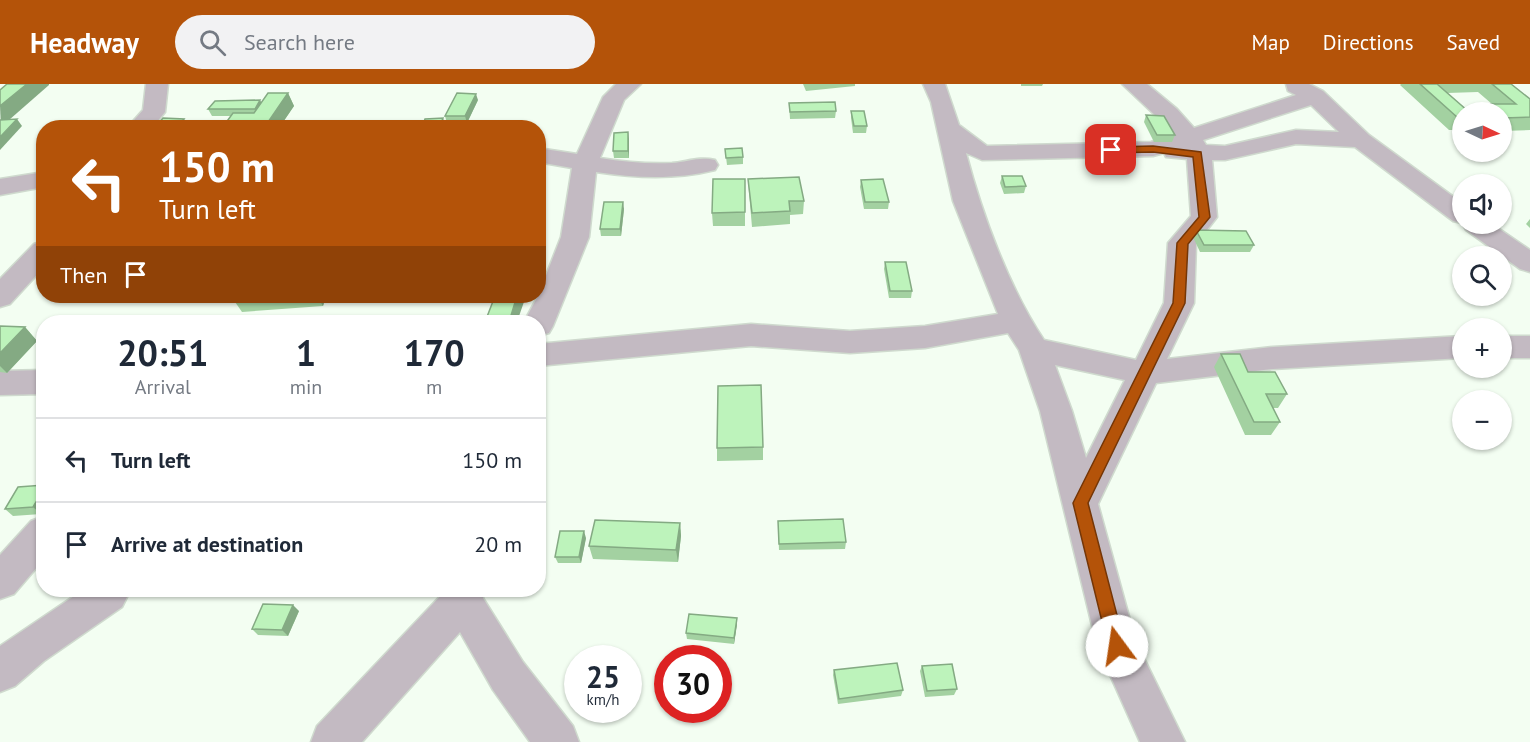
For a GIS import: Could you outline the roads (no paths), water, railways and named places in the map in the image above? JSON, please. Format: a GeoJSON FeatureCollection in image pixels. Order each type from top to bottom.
{"type":"FeatureCollection","features":[{"type":"Feature","properties":{"kind":"street"},"geometry":{"type":"LineString","coordinates":[[146,120],[154,112],[157,84]]}},
{"type":"Feature","properties":{"kind":"street"},"geometry":{"type":"LineString","coordinates":[[543,315],[575,237],[585,163],[614,97],[630,84]]}},
{"type":"Feature","properties":{"kind":"street"},"geometry":{"type":"LineString","coordinates":[[934,84],[966,201],[1016,321],[1034,349],[1056,411],[1117,646],[1163,742]]}},
{"type":"Feature","properties":{"kind":"street"},"geometry":{"type":"LineString","coordinates":[[1081,503],[1179,303],[1182,243],[1204,217],[1194,147],[1159,103],[1133,84]]}},
{"type":"Feature","properties":{"kind":"street"},"geometry":{"type":"LineString","coordinates":[[1293,84],[1316,96],[1361,140],[1452,208]]}},
{"type":"Feature","properties":{"kind":"street"},"geometry":{"type":"LineString","coordinates":[[1194,147],[1316,96]]}},
{"type":"Feature","properties":{"kind":"street"},"geometry":{"type":"LineString","coordinates":[[948,129],[982,153],[1194,147],[1226,153],[1296,136],[1361,140]]}},
{"type":"Feature","properties":{"kind":"street"},"geometry":{"type":"LineString","coordinates":[[546,156],[630,170],[673,170],[706,165]]}},
{"type":"Feature","properties":{"kind":"street"},"geometry":{"type":"LineString","coordinates":[[0,187],[36,180]]}},
{"type":"Feature","properties":{"kind":"street"},"geometry":{"type":"LineString","coordinates":[[1489,234],[1530,263]]}},
{"type":"Feature","properties":{"kind":"street"},"geometry":{"type":"LineString","coordinates":[[0,297],[36,258]]}},
{"type":"Feature","properties":{"kind":"street"},"geometry":{"type":"LineString","coordinates":[[546,354],[751,335],[850,342],[925,337],[1016,321]]}},
{"type":"Feature","properties":{"kind":"street"},"geometry":{"type":"LineString","coordinates":[[1512,346],[1530,346]]}},
{"type":"Feature","properties":{"kind":"street"},"geometry":{"type":"LineString","coordinates":[[1034,349],[1146,373],[1273,358],[1452,348]]}},
{"type":"Feature","properties":{"kind":"street"},"geometry":{"type":"LineString","coordinates":[[0,383],[36,382]]}},
{"type":"Feature","properties":{"kind":"street"},"geometry":{"type":"LineString","coordinates":[[0,582],[36,541]]}},
{"type":"Feature","properties":{"kind":"street"},"geometry":{"type":"LineString","coordinates":[[0,672],[30,647],[105,597]]}},
{"type":"Feature","properties":{"kind":"street"},"geometry":{"type":"LineString","coordinates":[[333,742],[462,597]]}},
{"type":"Feature","properties":{"kind":"street"},"geometry":{"type":"LineString","coordinates":[[465,597],[508,676],[557,742]]}}]}
